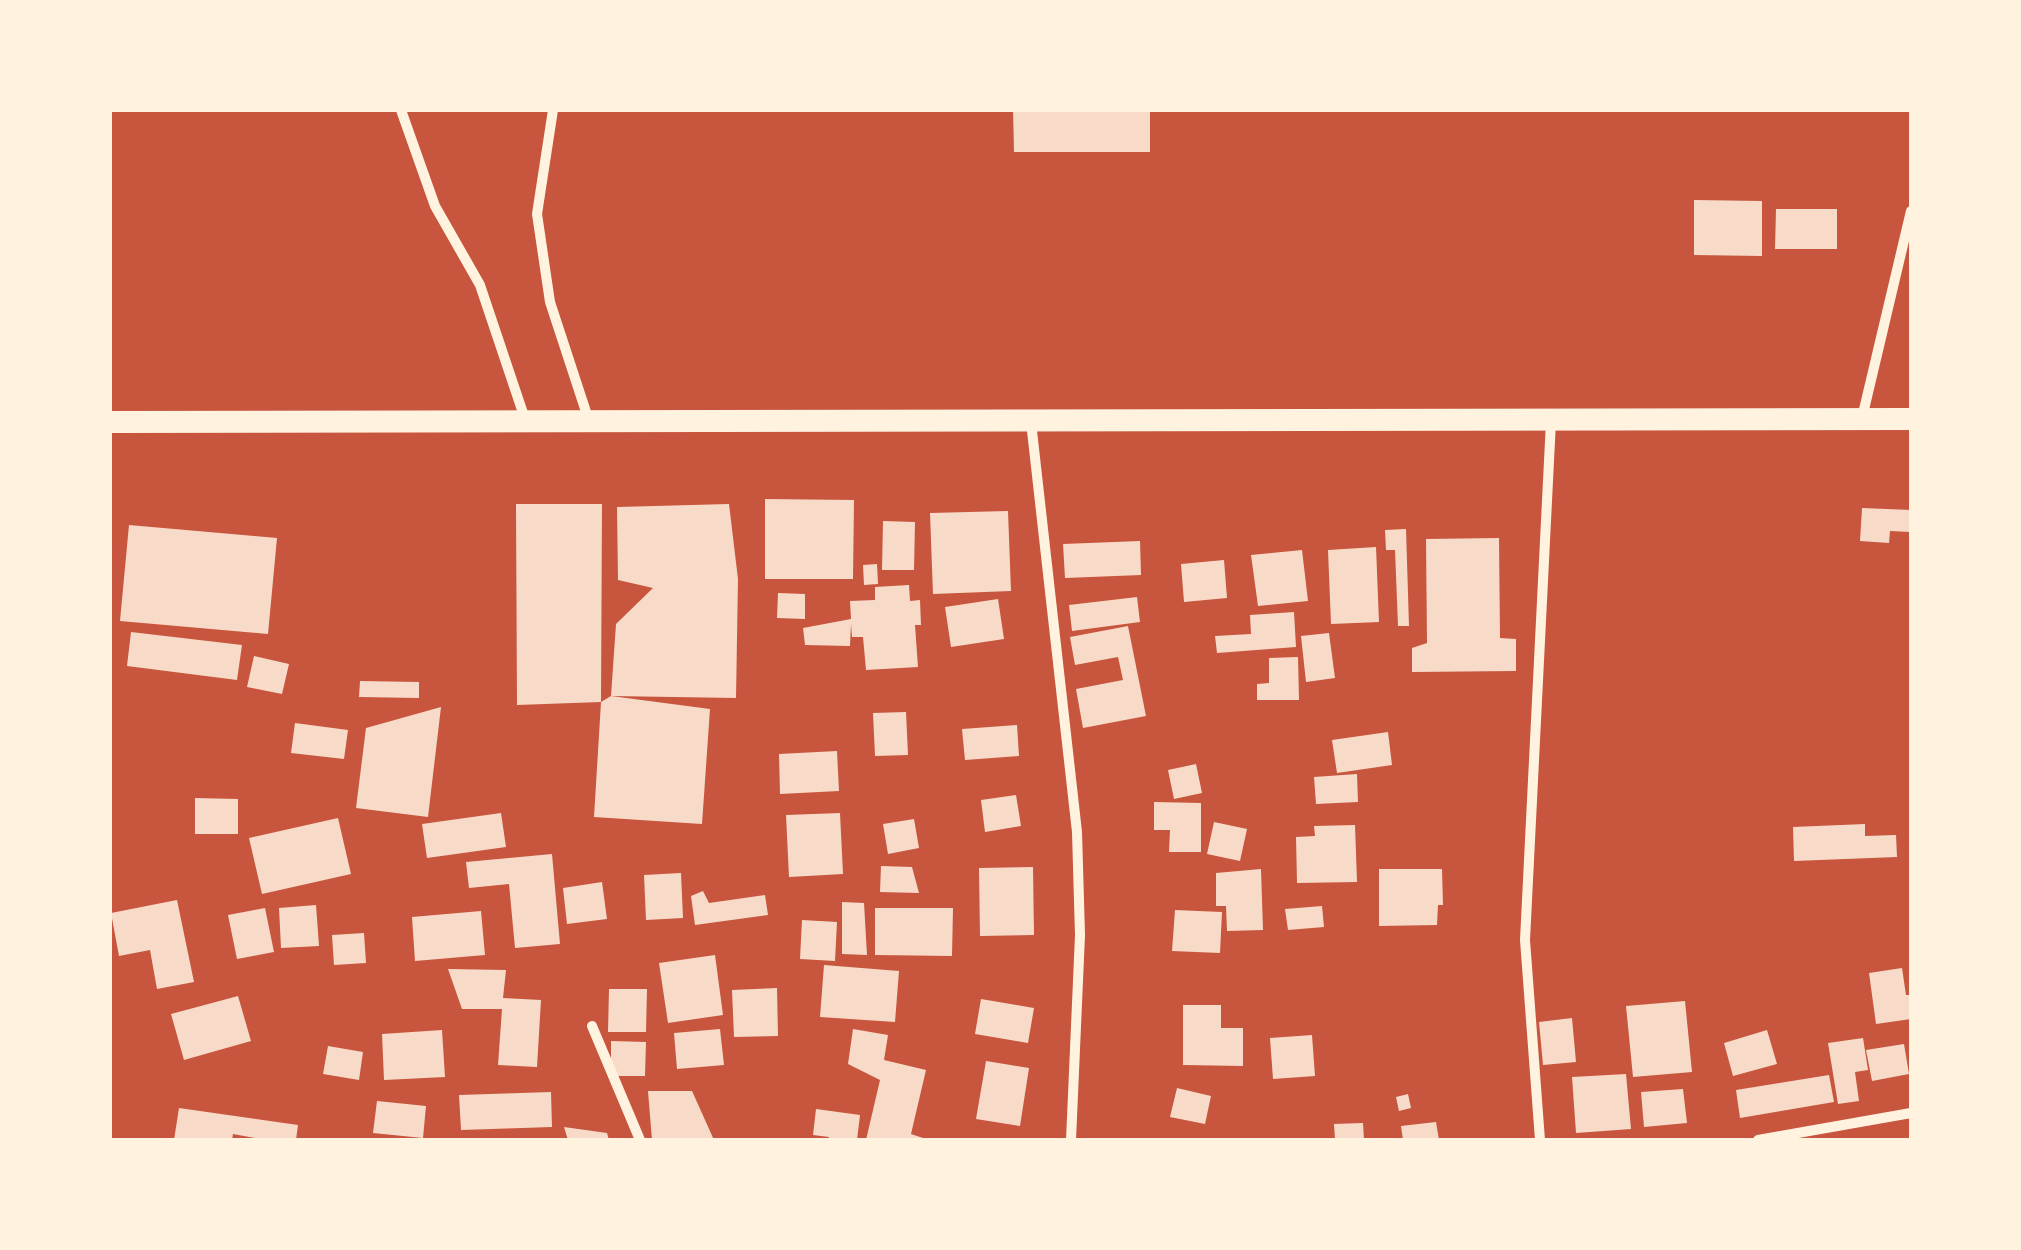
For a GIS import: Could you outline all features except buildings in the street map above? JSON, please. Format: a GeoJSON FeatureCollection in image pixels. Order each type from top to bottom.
{"type":"FeatureCollection","features":[{"type":"Feature","properties":{"kind":"main road"},"geometry":{"type":"LineString","coordinates":[[110,422],[1911,418]]}},
{"type":"Feature","properties":{"kind":"street"},"geometry":{"type":"LineString","coordinates":[[400,110],[434,206],[480,285],[526,422]]}},
{"type":"Feature","properties":{"kind":"street"},"geometry":{"type":"LineString","coordinates":[[553,110],[537,214],[550,302],[590,422]]}},
{"type":"Feature","properties":{"kind":"street"},"geometry":{"type":"LineString","coordinates":[[1862,419],[1911,212]]}},
{"type":"Feature","properties":{"kind":"street"},"geometry":{"type":"LineString","coordinates":[[1540,1140],[1525,940],[1552,420]]}},
{"type":"Feature","properties":{"kind":"street"},"geometry":{"type":"LineString","coordinates":[[1031,421],[1078,832],[1080,935],[1071,1140]]}},
{"type":"Feature","properties":{"kind":"street"},"geometry":{"type":"LineString","coordinates":[[592,1026],[640,1140]]}},
{"type":"Feature","properties":{"kind":"street"},"geometry":{"type":"LineString","coordinates":[[1758,1140],[1911,1113]]}}]}
